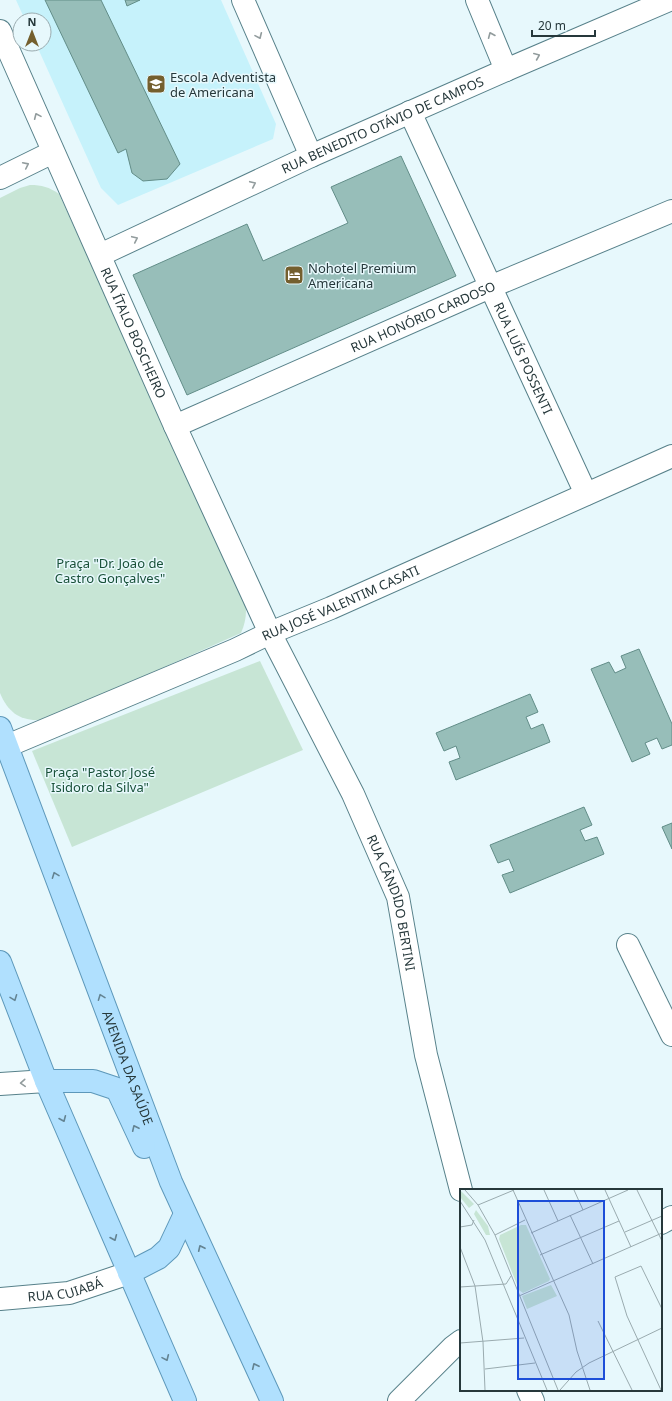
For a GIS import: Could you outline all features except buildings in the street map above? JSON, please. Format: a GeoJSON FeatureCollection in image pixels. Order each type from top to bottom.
{"type":"FeatureCollection","features":[{"type":"Feature","properties":{"kind":"main road","name":"AVENIDA DA SAÚDE"},"geometry":{"type":"LineString","coordinates":[[3,737],[171,1182],[272,1401]]}},
{"type":"Feature","properties":{"kind":"main road"},"geometry":{"type":"LineString","coordinates":[[0,962],[46,1081],[185,1401]]}},
{"type":"Feature","properties":{"kind":"main road"},"geometry":{"type":"LineString","coordinates":[[46,1081],[93,1081],[116,1089],[155,1171],[171,1182]]}},
{"type":"Feature","properties":{"kind":"main road"},"geometry":{"type":"LineString","coordinates":[[129,1273],[158,1258],[169,1248],[185,1214]]}},
{"type":"Feature","properties":{"kind":"street"},"geometry":{"type":"LineString","coordinates":[[243,0],[311,156]]}},
{"type":"Feature","properties":{"kind":"street"},"geometry":{"type":"LineString","coordinates":[[477,0],[506,70]]}},
{"type":"Feature","properties":{"kind":"street","name":"RUA BENEDITO OTÁVIO DE CAMPOS"},"geometry":{"type":"LineString","coordinates":[[100,255],[311,156],[669,0]]}},
{"type":"Feature","properties":{"kind":"street","name":"RUA ÍTALO BOSCHEIRO"},"geometry":{"type":"LineString","coordinates":[[0,31],[175,426],[270,633]]}},
{"type":"Feature","properties":{"kind":"street","name":"RUA LUÍS POSSENTI"},"geometry":{"type":"LineString","coordinates":[[410,112],[586,494]]}},
{"type":"Feature","properties":{"kind":"street"},"geometry":{"type":"LineString","coordinates":[[0,178],[53,152]]}},
{"type":"Feature","properties":{"kind":"street","name":"RUA HONÓRIO CARDOSO"},"geometry":{"type":"LineString","coordinates":[[175,426],[490,287],[672,211]]}},
{"type":"Feature","properties":{"kind":"street","name":"RUA JOSÉ VALENTIM CASATI"},"geometry":{"type":"LineString","coordinates":[[3,737],[235,650],[270,633],[330,608],[672,456]]}},
{"type":"Feature","properties":{"kind":"street","name":"RUA CÂNDIDO BERTINI"},"geometry":{"type":"LineString","coordinates":[[270,633],[353,794],[398,897],[426,1055],[461,1189]]}},
{"type":"Feature","properties":{"kind":"street"},"geometry":{"type":"LineString","coordinates":[[628,945],[672,1035]]}},
{"type":"Feature","properties":{"kind":"street"},"geometry":{"type":"LineString","coordinates":[[0,1084],[46,1081]]}},
{"type":"Feature","properties":{"kind":"street"},"geometry":{"type":"LineString","coordinates":[[662,1222],[672,1217]]}},
{"type":"Feature","properties":{"kind":"street","name":"RUA CUIABÁ"},"geometry":{"type":"LineString","coordinates":[[0,1299],[69,1293],[129,1273]]}},
{"type":"Feature","properties":{"kind":"street"},"geometry":{"type":"LineString","coordinates":[[399,1401],[460,1342]]}},
{"type":"Feature","properties":{"kind":"street"},"geometry":{"type":"LineString","coordinates":[[528,1391],[533,1401]]}},
{"type":"Feature","properties":{"kind":"shaded area","name":"Escola Adventista de Americana"},"geometry":{"type":"Polygon","coordinates":[[[16,0],[221,0],[276,124],[273,139],[118,205],[101,188],[40,52],[52,52],[52,12],[21,12],[16,0]]]}},
{"type":"Feature","properties":{"kind":"green space","name":"Praça \"Dr. João de Castro Gonçalves\""},"geometry":{"type":"Polygon","coordinates":[[[30,185],[45,187],[59,194],[245,600],[246,609],[246,617],[241,633],[47,719],[39,720],[31,720],[18,716],[8,707],[0,693],[0,198],[20,188],[30,185]]]}},
{"type":"Feature","properties":{"kind":"green space","name":"Praça \"Pastor José Isidoro da Silva\""},"geometry":{"type":"Polygon","coordinates":[[[260,661],[303,750],[72,847],[32,751],[260,661]]]}},
{"type":"Feature","properties":{"kind":"place","name":"Escola Adventista de Americana"},"geometry":{"type":"Point","coordinates":[156,84]}},
{"type":"Feature","properties":{"kind":"place","name":"Nohotel Premium Americana"},"geometry":{"type":"Point","coordinates":[294,275]}}]}
